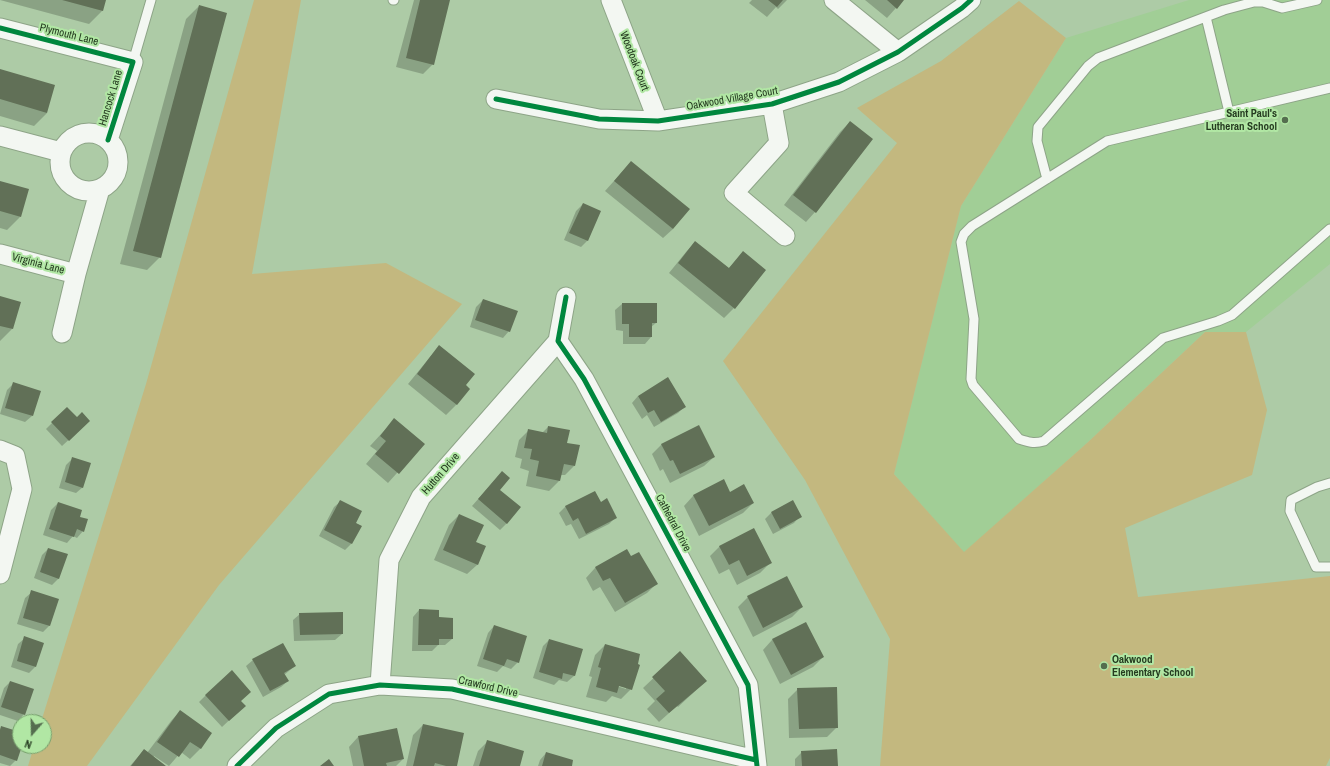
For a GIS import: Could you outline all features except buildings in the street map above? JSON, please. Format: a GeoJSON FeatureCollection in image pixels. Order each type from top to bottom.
{"type":"FeatureCollection","features":[{"type":"Feature","properties":{"kind":"street","name":"Woodoak Court"},"geometry":{"type":"LineString","coordinates":[[611,0],[658,121]]}},
{"type":"Feature","properties":{"kind":"street"},"geometry":{"type":"LineString","coordinates":[[834,0],[898,52]]}},
{"type":"Feature","properties":{"kind":"street","name":"Oakwood Village Court"},"geometry":{"type":"LineString","coordinates":[[496,99],[599,119],[658,121],[772,104],[839,82],[898,52],[962,8],[970,0]]}},
{"type":"Feature","properties":{"kind":"street","name":"Plymouth Lane"},"geometry":{"type":"LineString","coordinates":[[0,28],[133,62]]}},
{"type":"Feature","properties":{"kind":"street","name":"Hancock Lane"},"geometry":{"type":"LineString","coordinates":[[108,140],[133,62]]}},
{"type":"Feature","properties":{"kind":"street"},"geometry":{"type":"LineString","coordinates":[[772,104],[779,143],[734,192],[785,236]]}},
{"type":"Feature","properties":{"kind":"street","name":"Hancock Lane"},"geometry":{"type":"LineString","coordinates":[[61,152],[67,143],[76,136],[87,133],[98,135],[108,140],[115,149],[118,161],[117,172],[111,181],[100,189]]}},
{"type":"Feature","properties":{"kind":"street"},"geometry":{"type":"LineString","coordinates":[[0,136],[61,152],[60,164],[62,175],[69,184],[79,190],[91,191],[100,189],[76,274],[62,333]]}},
{"type":"Feature","properties":{"kind":"street","name":"Virginia Lane"},"geometry":{"type":"LineString","coordinates":[[0,254],[76,274]]}},
{"type":"Feature","properties":{"kind":"street"},"geometry":{"type":"LineString","coordinates":[[558,341],[566,297]]}},
{"type":"Feature","properties":{"kind":"street","name":"Hutton Drive"},"geometry":{"type":"LineString","coordinates":[[380,685],[389,560],[421,497],[558,341]]}},
{"type":"Feature","properties":{"kind":"street","name":"Cathedral Drive"},"geometry":{"type":"LineString","coordinates":[[558,341],[584,379],[748,685],[756,763]]}},
{"type":"Feature","properties":{"kind":"street"},"geometry":{"type":"LineString","coordinates":[[0,450],[15,456],[22,489],[0,574]]}},
{"type":"Feature","properties":{"kind":"street","name":"Crawford Drive"},"geometry":{"type":"LineString","coordinates":[[237,766],[276,728],[329,694],[380,685],[452,688],[756,763]]}},
{"type":"Feature","properties":{"kind":"lane"},"geometry":{"type":"LineString","coordinates":[[133,62],[151,0]]}},
{"type":"Feature","properties":{"kind":"lane"},"geometry":{"type":"LineString","coordinates":[[1047,179],[1037,141],[1038,127],[1088,66],[1098,58],[1224,10],[1254,2],[1263,2],[1282,8],[1317,0]]}},
{"type":"Feature","properties":{"kind":"lane"},"geometry":{"type":"LineString","coordinates":[[1206,17],[1229,112]]}},
{"type":"Feature","properties":{"kind":"lane"},"geometry":{"type":"LineString","coordinates":[[1330,88],[1107,141],[972,226],[964,234],[961,242],[974,320],[971,379],[973,385],[1019,439],[1036,443],[1044,441],[1163,338],[1232,315],[1330,229]]}},
{"type":"Feature","properties":{"kind":"lane"},"geometry":{"type":"LineString","coordinates":[[1330,483],[1317,487],[1291,500],[1290,511],[1316,567],[1330,567]]}},
{"type":"Feature","properties":{"kind":"shaded area"},"geometry":{"type":"Polygon","coordinates":[[[254,0],[301,0],[252,274],[386,263],[462,304],[219,585],[87,766],[28,766],[32,754],[52,754],[52,714],[43,714],[146,384],[254,0]]]}},
{"type":"Feature","properties":{"kind":"shaded area"},"geometry":{"type":"Polygon","coordinates":[[[1189,0],[1330,0],[1330,264],[1246,332],[1205,332],[1087,443],[964,553],[894,474],[961,206],[1066,38],[1189,0]]]}},
{"type":"Feature","properties":{"kind":"shaded area"},"geometry":{"type":"Polygon","coordinates":[[[1019,1],[1066,38],[961,206],[894,474],[964,552],[1087,443],[1205,332],[1246,332],[1267,410],[1252,475],[1125,528],[1138,597],[1330,576],[1330,758],[1326,766],[880,766],[890,639],[805,480],[723,361],[897,143],[857,108],[941,61],[1019,1]]]}},
{"type":"Feature","properties":{"kind":"cycle path"},"geometry":{"type":"LineString","coordinates":[[496,99],[599,119],[658,121],[772,104],[839,82],[898,52],[962,8],[971,0]]}},
{"type":"Feature","properties":{"kind":"cycle path"},"geometry":{"type":"LineString","coordinates":[[0,28],[133,62],[108,140]]}},
{"type":"Feature","properties":{"kind":"cycle path"},"geometry":{"type":"LineString","coordinates":[[566,297],[558,341],[584,379],[748,685],[757,766]]}},
{"type":"Feature","properties":{"kind":"cycle path"},"geometry":{"type":"LineString","coordinates":[[237,766],[276,728],[329,694],[380,685],[452,689],[756,760]]}},
{"type":"Feature","properties":{"kind":"place","name":"Saint Paul's Lutheran School"},"geometry":{"type":"Point","coordinates":[1285,120]}},
{"type":"Feature","properties":{"kind":"place","name":"Oakwood Elementary School"},"geometry":{"type":"Point","coordinates":[1104,666]}}]}
